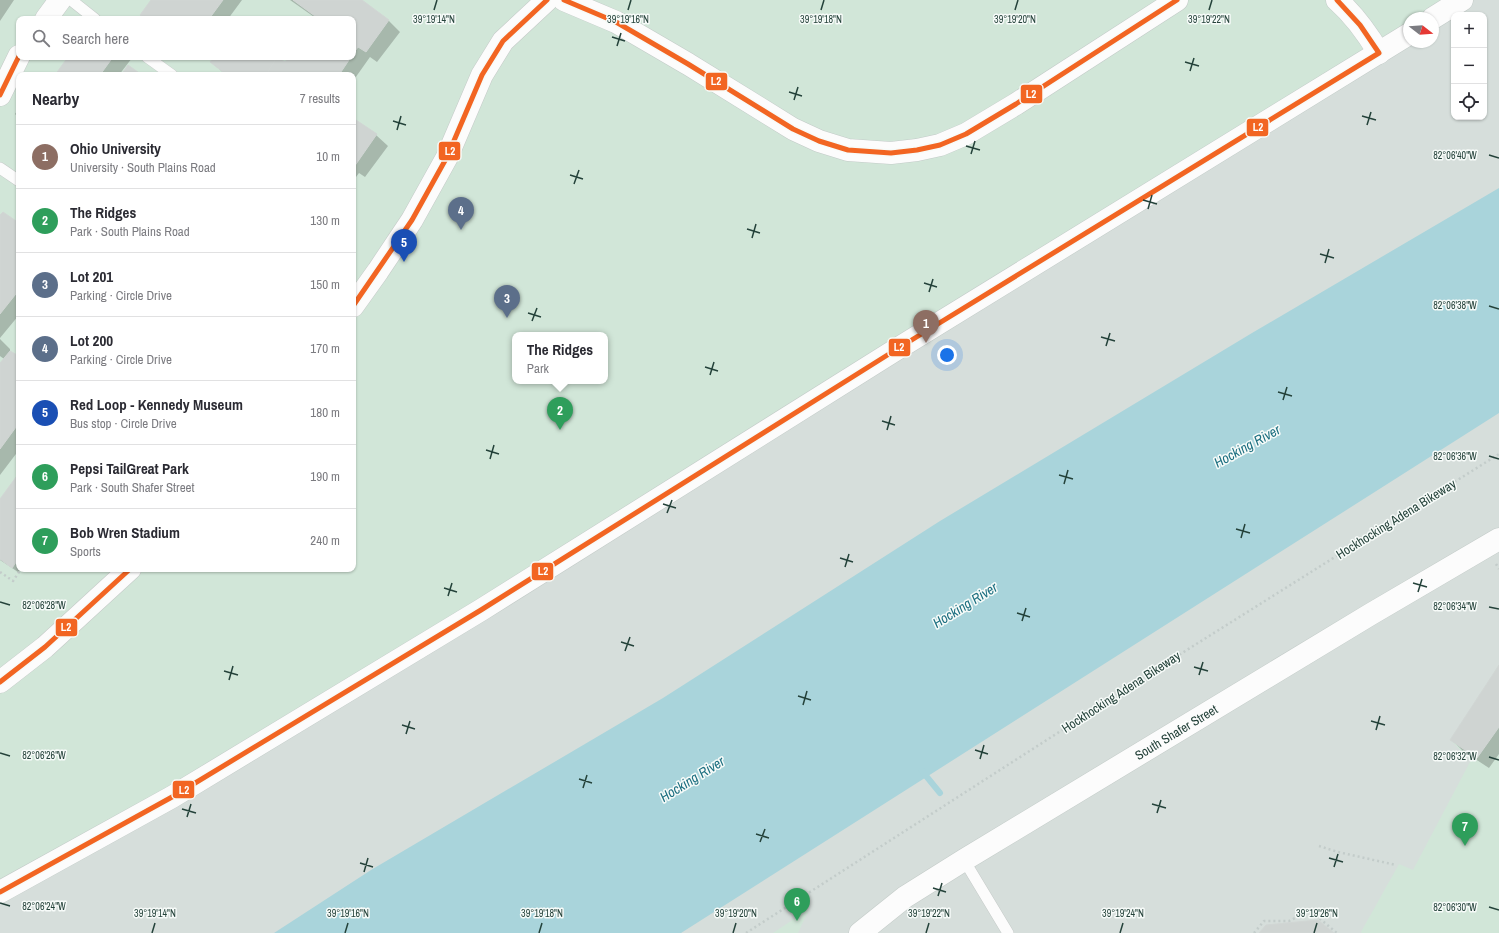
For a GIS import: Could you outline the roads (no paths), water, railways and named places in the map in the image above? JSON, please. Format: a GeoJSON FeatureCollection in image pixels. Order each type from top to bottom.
{"type":"FeatureCollection","features":[{"type":"Feature","properties":{"kind":"street"},"geometry":{"type":"LineString","coordinates":[[48,16],[60,0]]}},
{"type":"Feature","properties":{"kind":"street"},"geometry":{"type":"LineString","coordinates":[[356,302],[412,220],[432,185],[447,158],[482,75],[503,41],[547,0]]}},
{"type":"Feature","properties":{"kind":"street"},"geometry":{"type":"LineString","coordinates":[[564,0],[616,22],[688,64],[793,129],[819,141],[848,150],[891,153],[917,150],[940,145],[966,134],[1016,104],[1177,0]]}},
{"type":"Feature","properties":{"kind":"street"},"geometry":{"type":"LineString","coordinates":[[1337,0],[1349,11],[1365,31],[1379,53]]}},
{"type":"Feature","properties":{"kind":"street"},"geometry":{"type":"LineString","coordinates":[[1439,14],[1462,0]]}},
{"type":"Feature","properties":{"kind":"street"},"geometry":{"type":"LineString","coordinates":[[0,892],[172,797],[468,618],[904,345],[1403,38]]}},
{"type":"Feature","properties":{"kind":"street"},"geometry":{"type":"LineString","coordinates":[[0,95],[12,62]]}},
{"type":"Feature","properties":{"kind":"street","name":"South Shafer Street"},"geometry":{"type":"LineString","coordinates":[[860,933],[905,897],[964,860],[1371,614],[1499,539]]}},
{"type":"Feature","properties":{"kind":"street"},"geometry":{"type":"LineString","coordinates":[[0,682],[45,647],[127,572]]}},
{"type":"Feature","properties":{"kind":"lane"},"geometry":{"type":"LineString","coordinates":[[71,0],[91,16]]}},
{"type":"Feature","properties":{"kind":"lane"},"geometry":{"type":"LineString","coordinates":[[151,60],[168,72]]}},
{"type":"Feature","properties":{"kind":"lane"},"geometry":{"type":"LineString","coordinates":[[0,168],[16,179]]}},
{"type":"Feature","properties":{"kind":"lane"},"geometry":{"type":"LineString","coordinates":[[964,860],[1008,933]]}},
{"type":"Feature","properties":{"kind":"water","name":"Hocking River"},"geometry":{"type":"Polygon","coordinates":[[[1499,188],[1499,413],[681,933],[274,933],[371,870],[663,698],[940,521],[1252,333],[1499,188]]]}},
{"type":"Feature","properties":{"kind":"waterway"},"geometry":{"type":"LineString","coordinates":[[922,771],[940,793]]}},
{"type":"Feature","properties":{"kind":"place","name":"Lot 200"},"geometry":{"type":"Point","coordinates":[461,230]}},
{"type":"Feature","properties":{"kind":"place","name":"Red Loop - Kennedy Museum"},"geometry":{"type":"Point","coordinates":[404,262]}},
{"type":"Feature","properties":{"kind":"place","name":"Lot 201"},"geometry":{"type":"Point","coordinates":[507,318]}},
{"type":"Feature","properties":{"kind":"place","name":"Ohio University"},"geometry":{"type":"Point","coordinates":[926,343]}},
{"type":"Feature","properties":{"kind":"place","name":"The Ridges"},"geometry":{"type":"Point","coordinates":[560,430]}},
{"type":"Feature","properties":{"kind":"place","name":"Bob Wren Stadium"},"geometry":{"type":"Point","coordinates":[1465,846]}},
{"type":"Feature","properties":{"kind":"place","name":"Pepsi TailGreat Park"},"geometry":{"type":"Point","coordinates":[797,921]}}]}
